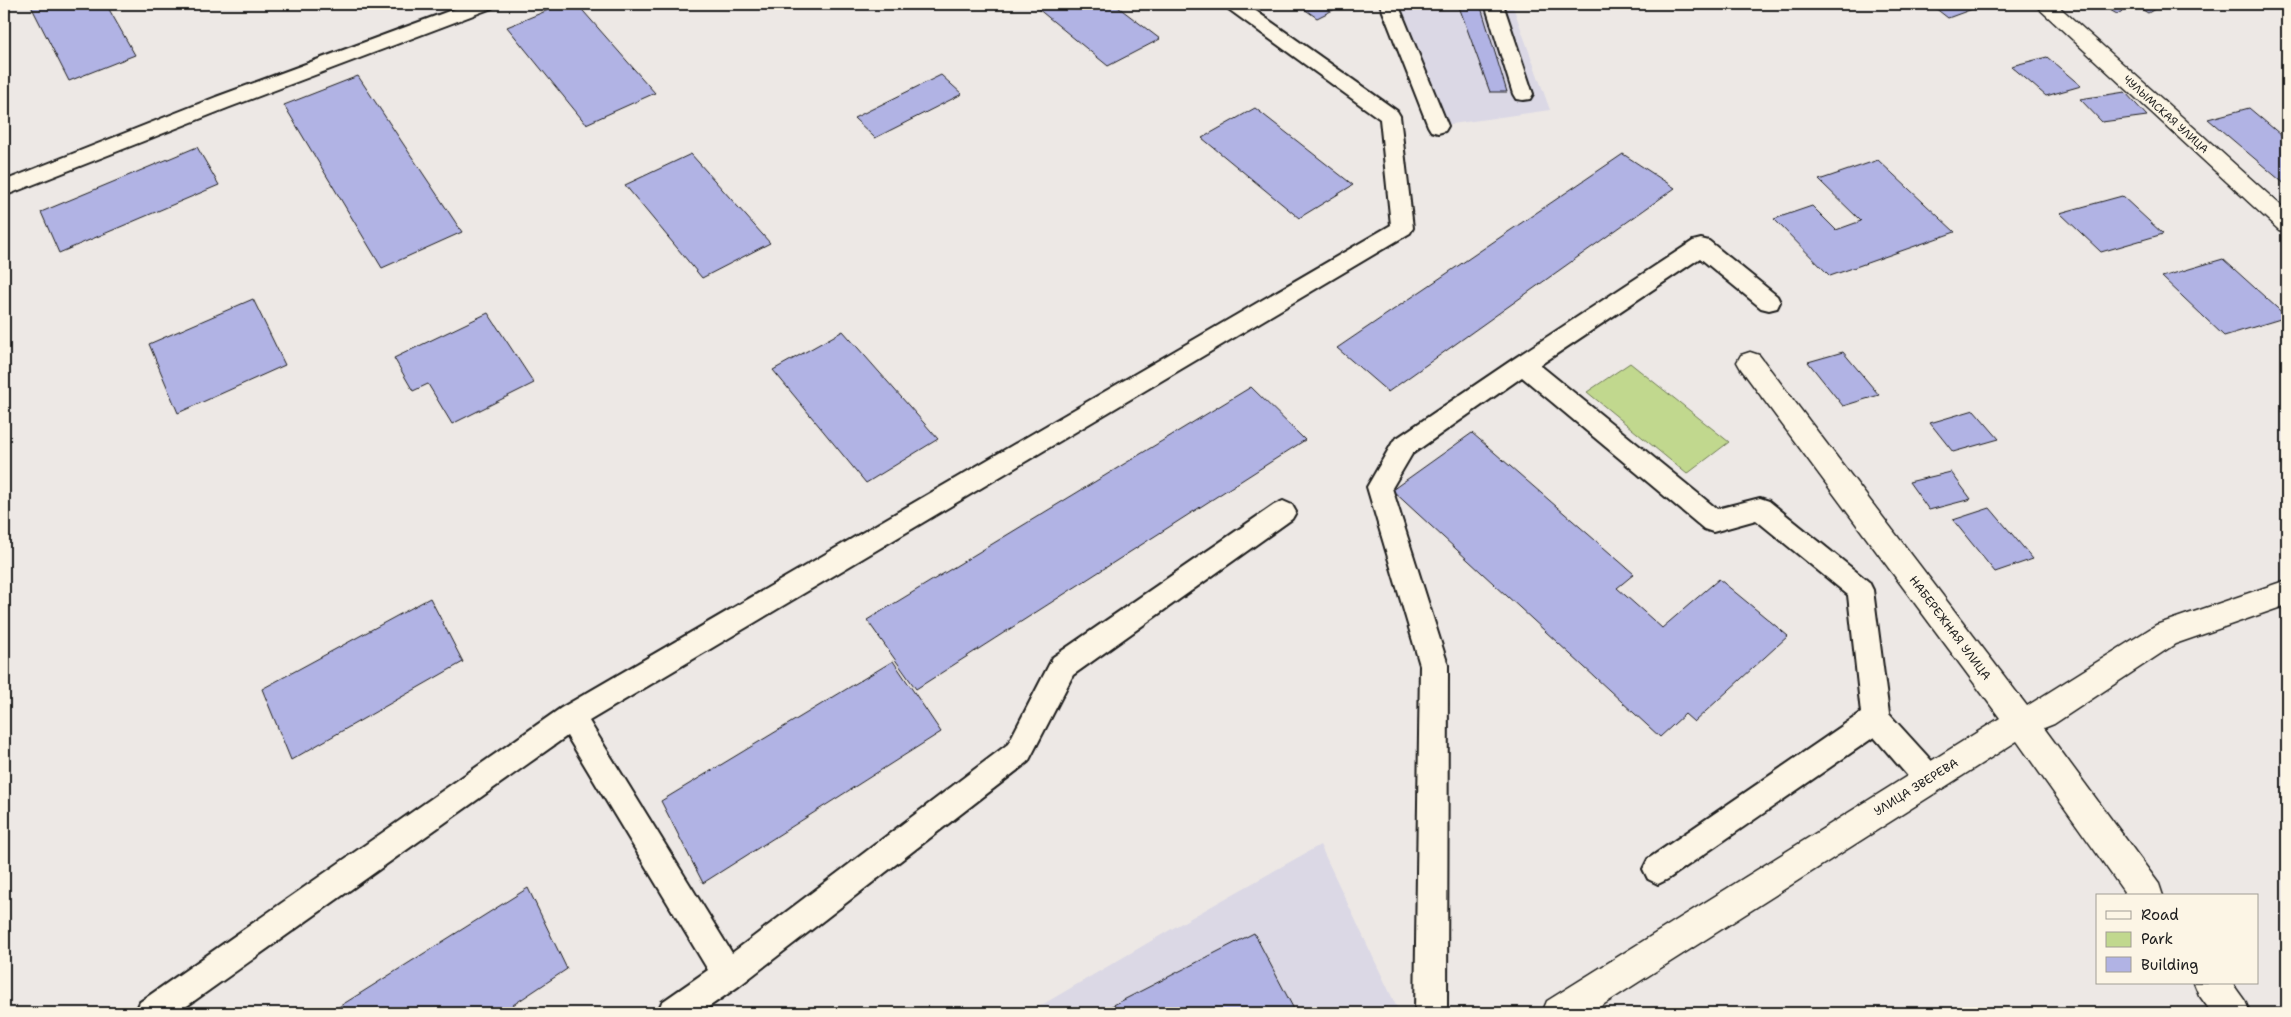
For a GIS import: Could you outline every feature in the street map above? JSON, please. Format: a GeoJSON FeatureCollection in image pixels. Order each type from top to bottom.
{"type":"FeatureCollection","features":[{"type":"Feature","properties":{"kind":"street","name":"ЧУЛЫМСКАЯ УЛИЦА"},"geometry":{"type":"LineString","coordinates":[[2044,4],[2287,224]]}},
{"type":"Feature","properties":{"kind":"street","name":"НАБЕРЕЖНАЯ УЛИЦА"},"geometry":{"type":"LineString","coordinates":[[1750,362],[2021,722],[2146,894]]}},
{"type":"Feature","properties":{"kind":"street","name":"УЛИЦА ЗВЕРЕВА"},"geometry":{"type":"LineString","coordinates":[[1559,1013],[1928,779],[2021,722],[2043,714],[2166,634],[2287,593]]}},
{"type":"Feature","properties":{"kind":"street"},"geometry":{"type":"LineString","coordinates":[[2212,984],[2233,1013]]}},
{"type":"Feature","properties":{"kind":"lane"},"geometry":{"type":"LineString","coordinates":[[4,189],[223,102],[485,4]]}},
{"type":"Feature","properties":{"kind":"lane"},"geometry":{"type":"LineString","coordinates":[[151,1013],[571,717],[1402,228],[1390,116],[1234,4]]}},
{"type":"Feature","properties":{"kind":"lane"},"geometry":{"type":"LineString","coordinates":[[1389,4],[1438,126]]}},
{"type":"Feature","properties":{"kind":"lane"},"geometry":{"type":"LineString","coordinates":[[1494,4],[1523,94]]}},
{"type":"Feature","properties":{"kind":"lane"},"geometry":{"type":"LineString","coordinates":[[1431,1013],[1434,666],[1379,487],[1402,446],[1701,247],[1768,302]]}},
{"type":"Feature","properties":{"kind":"lane"},"geometry":{"type":"LineString","coordinates":[[1524,364],[1713,522],[1760,508],[1860,590],[1876,719],[1928,779]]}},
{"type":"Feature","properties":{"kind":"lane"},"geometry":{"type":"LineString","coordinates":[[672,1013],[728,975],[1018,753],[1063,666],[1283,512]]}},
{"type":"Feature","properties":{"kind":"lane"},"geometry":{"type":"LineString","coordinates":[[571,717],[728,975]]}},
{"type":"Feature","properties":{"kind":"lane"},"geometry":{"type":"LineString","coordinates":[[1658,869],[1876,719]]}},
{"type":"Feature","properties":{"kind":"shaded area"},"geometry":{"type":"Polygon","coordinates":[[[1389,4],[1512,4],[1550,110],[1438,126],[1389,4]]]}},
{"type":"Feature","properties":{"kind":"shaded area"},"geometry":{"type":"Polygon","coordinates":[[[1320,845],[1399,1012],[1028,1013],[1187,920],[1320,845]]]}},
{"type":"Feature","properties":{"kind":"green space"},"geometry":{"type":"Polygon","coordinates":[[[1630,363],[1729,442],[1687,474],[1587,392],[1630,363]]]}},
{"type":"Feature","properties":{"kind":"building"},"geometry":{"type":"Polygon","coordinates":[[[30,4],[106,4],[135,55],[69,81],[30,4]]]}},
{"type":"Feature","properties":{"kind":"building"},"geometry":{"type":"Polygon","coordinates":[[[563,4],[577,4],[655,93],[586,124],[507,27],[563,4]]]}},
{"type":"Feature","properties":{"kind":"building"},"geometry":{"type":"Polygon","coordinates":[[[1032,4],[1114,4],[1160,39],[1108,66],[1032,4]]]}},
{"type":"Feature","properties":{"kind":"building"},"geometry":{"type":"Polygon","coordinates":[[[1297,4],[1345,4],[1317,18],[1297,4]]]}},
{"type":"Feature","properties":{"kind":"building"},"geometry":{"type":"Polygon","coordinates":[[[1458,4],[1480,4],[1507,92],[1490,92],[1458,4]]]}},
{"type":"Feature","properties":{"kind":"building"},"geometry":{"type":"Polygon","coordinates":[[[1930,4],[1986,4],[1948,18],[1930,4]]]}},
{"type":"Feature","properties":{"kind":"building"},"geometry":{"type":"Polygon","coordinates":[[[2099,4],[2164,4],[2148,13],[2134,5],[2117,14],[2099,4]]]}},
{"type":"Feature","properties":{"kind":"building"},"geometry":{"type":"Polygon","coordinates":[[[2047,57],[2081,86],[2046,96],[2011,66],[2047,57]]]}},
{"type":"Feature","properties":{"kind":"building"},"geometry":{"type":"Polygon","coordinates":[[[941,75],[962,94],[875,138],[854,118],[941,75]]]}},
{"type":"Feature","properties":{"kind":"building"},"geometry":{"type":"Polygon","coordinates":[[[358,76],[462,232],[382,268],[284,105],[358,76]]]}},
{"type":"Feature","properties":{"kind":"building"},"geometry":{"type":"Polygon","coordinates":[[[2125,92],[2147,116],[2102,122],[2080,99],[2125,92]]]}},
{"type":"Feature","properties":{"kind":"building"},"geometry":{"type":"Polygon","coordinates":[[[1255,108],[1353,185],[1299,218],[1202,138],[1255,108]]]}},
{"type":"Feature","properties":{"kind":"building"},"geometry":{"type":"Polygon","coordinates":[[[2249,108],[2287,140],[2287,186],[2208,119],[2249,108]]]}},
{"type":"Feature","properties":{"kind":"building"},"geometry":{"type":"Polygon","coordinates":[[[197,147],[219,185],[59,253],[41,212],[197,147]]]}},
{"type":"Feature","properties":{"kind":"building"},"geometry":{"type":"Polygon","coordinates":[[[691,154],[770,243],[702,278],[625,185],[691,154]]]}},
{"type":"Feature","properties":{"kind":"building"},"geometry":{"type":"Polygon","coordinates":[[[1623,154],[1675,188],[1388,392],[1337,348],[1623,154]]]}},
{"type":"Feature","properties":{"kind":"building"},"geometry":{"type":"Polygon","coordinates":[[[1878,160],[1955,232],[1830,276],[1774,219],[1812,206],[1836,230],[1861,221],[1819,180],[1878,160]]]}},
{"type":"Feature","properties":{"kind":"building"},"geometry":{"type":"Polygon","coordinates":[[[2122,196],[2163,234],[2101,252],[2060,213],[2122,196]]]}},
{"type":"Feature","properties":{"kind":"building"},"geometry":{"type":"Polygon","coordinates":[[[2223,259],[2287,317],[2224,336],[2162,277],[2223,259]]]}},
{"type":"Feature","properties":{"kind":"building"},"geometry":{"type":"Polygon","coordinates":[[[253,299],[285,365],[178,413],[149,344],[253,299]]]}},
{"type":"Feature","properties":{"kind":"building"},"geometry":{"type":"Polygon","coordinates":[[[488,313],[534,383],[452,424],[428,384],[413,391],[394,358],[488,313]]]}},
{"type":"Feature","properties":{"kind":"building"},"geometry":{"type":"Polygon","coordinates":[[[843,331],[938,439],[866,483],[773,370],[843,331]]]}},
{"type":"Feature","properties":{"kind":"building"},"geometry":{"type":"Polygon","coordinates":[[[1843,352],[1879,395],[1843,406],[1808,362],[1843,352]]]}},
{"type":"Feature","properties":{"kind":"building"},"geometry":{"type":"Polygon","coordinates":[[[1251,387],[1305,440],[916,689],[867,620],[1251,387]]]}},
{"type":"Feature","properties":{"kind":"building"},"geometry":{"type":"Polygon","coordinates":[[[1974,410],[1999,439],[1953,452],[1930,423],[1974,410]]]}},
{"type":"Feature","properties":{"kind":"building"},"geometry":{"type":"Polygon","coordinates":[[[1472,433],[1634,574],[1617,588],[1662,628],[1719,579],[1788,636],[1694,722],[1685,714],[1660,737],[1392,490],[1472,433]]]}},
{"type":"Feature","properties":{"kind":"building"},"geometry":{"type":"Polygon","coordinates":[[[1951,472],[1971,499],[1929,510],[1909,482],[1951,472]]]}},
{"type":"Feature","properties":{"kind":"building"},"geometry":{"type":"Polygon","coordinates":[[[1990,508],[2033,559],[1995,572],[1953,520],[1990,508]]]}},
{"type":"Feature","properties":{"kind":"building"},"geometry":{"type":"Polygon","coordinates":[[[430,598],[463,662],[291,760],[262,689],[430,598]]]}},
{"type":"Feature","properties":{"kind":"building"},"geometry":{"type":"Polygon","coordinates":[[[893,661],[941,732],[703,883],[661,801],[893,661]]]}},
{"type":"Feature","properties":{"kind":"building"},"geometry":{"type":"Polygon","coordinates":[[[528,888],[567,969],[501,1013],[329,1013],[528,888]]]}},
{"type":"Feature","properties":{"kind":"building"},"geometry":{"type":"Polygon","coordinates":[[[1254,933],[1296,1013],[1098,1013],[1254,933]]]}}]}
